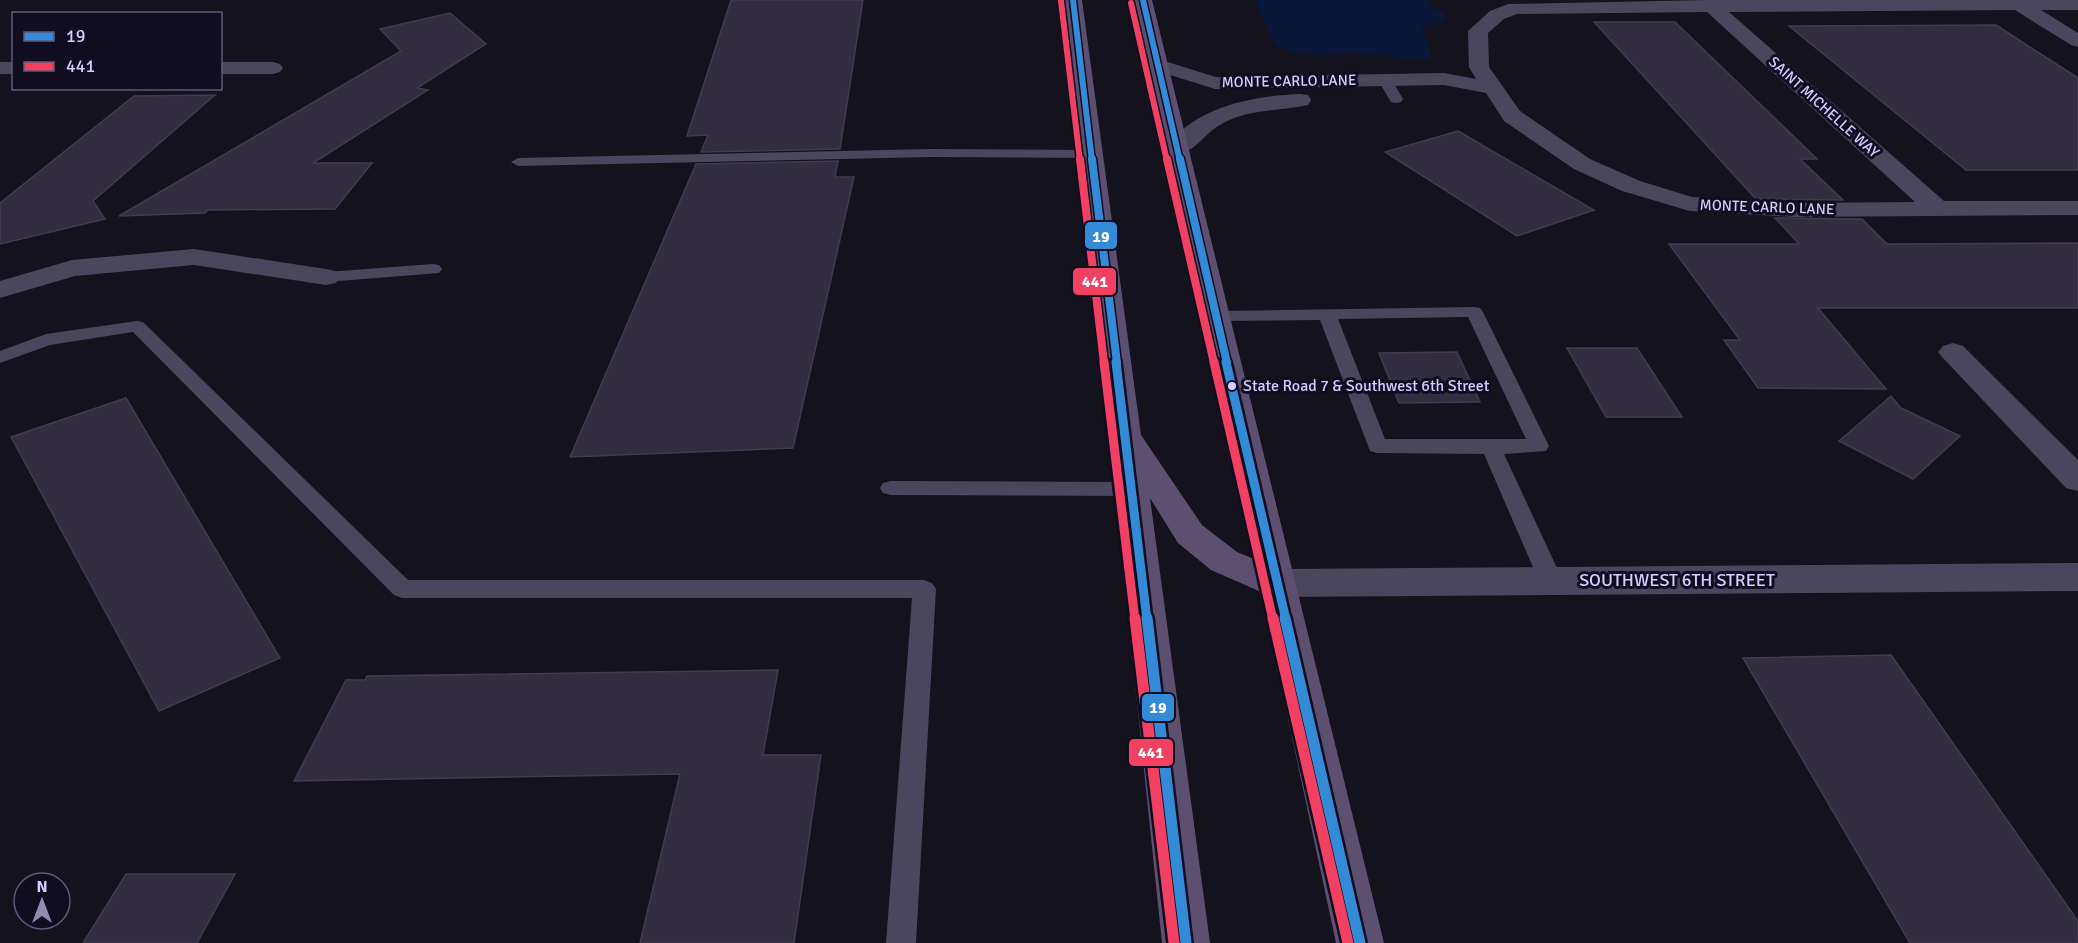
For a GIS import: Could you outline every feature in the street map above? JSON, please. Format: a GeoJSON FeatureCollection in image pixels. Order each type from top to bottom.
{"type":"FeatureCollection","features":[{"type":"Feature","properties":{"kind":"main road"},"geometry":{"type":"LineString","coordinates":[[1073,0],[1186,943]]}},
{"type":"Feature","properties":{"kind":"main road"},"geometry":{"type":"LineString","coordinates":[[1143,0],[1360,943]]}},
{"type":"Feature","properties":{"kind":"main road"},"geometry":{"type":"LineString","coordinates":[[1125,434],[1190,534],[1224,561],[1276,583]]}},
{"type":"Feature","properties":{"kind":"street"},"geometry":{"type":"LineString","coordinates":[[2018,4],[2078,41]]}},
{"type":"Feature","properties":{"kind":"street"},"geometry":{"type":"LineString","coordinates":[[1493,88],[1479,67],[1478,31],[1497,15],[1515,8],[2078,4]]}},
{"type":"Feature","properties":{"kind":"street","name":"SAINT MICHELLE WAY"},"geometry":{"type":"LineString","coordinates":[[1710,5],[1938,209]]}},
{"type":"Feature","properties":{"kind":"street","name":"MONTE CARLO LANE"},"geometry":{"type":"LineString","coordinates":[[1158,65],[1215,82],[1391,89],[1449,98],[1493,88],[1512,116],[1582,164],[1631,186],[1690,204],[1794,210],[2078,208]]}},
{"type":"Feature","properties":{"kind":"street"},"geometry":{"type":"LineString","coordinates":[[222,68],[273,68]]}},
{"type":"Feature","properties":{"kind":"street","name":"MONTE CARLO LANE"},"geometry":{"type":"LineString","coordinates":[[1177,149],[1209,122],[1238,108],[1391,89]]}},
{"type":"Feature","properties":{"kind":"street"},"geometry":{"type":"LineString","coordinates":[[0,290],[72,268],[194,257],[326,277]]}},
{"type":"Feature","properties":{"kind":"street"},"geometry":{"type":"LineString","coordinates":[[1953,352],[2078,480]]}},
{"type":"Feature","properties":{"kind":"street","name":"SOUTHWEST 6TH STREET"},"geometry":{"type":"LineString","coordinates":[[1276,583],[2078,577]]}},
{"type":"Feature","properties":{"kind":"lane"},"geometry":{"type":"LineString","coordinates":[[518,162],[930,153],[1091,154]]}},
{"type":"Feature","properties":{"kind":"lane"},"geometry":{"type":"LineString","coordinates":[[326,277],[433,269]]}},
{"type":"Feature","properties":{"kind":"lane"},"geometry":{"type":"LineString","coordinates":[[1216,316],[1326,313],[1474,312],[1539,446],[1377,446],[1326,313]]}},
{"type":"Feature","properties":{"kind":"lane"},"geometry":{"type":"LineString","coordinates":[[0,357],[46,340],[137,326],[402,590],[924,589],[901,943]]}},
{"type":"Feature","properties":{"kind":"lane"},"geometry":{"type":"LineString","coordinates":[[1491,447],[1551,581]]}},
{"type":"Feature","properties":{"kind":"lane"},"geometry":{"type":"LineString","coordinates":[[891,488],[1132,489]]}},
{"type":"Feature","properties":{"kind":"water"},"geometry":{"type":"Polygon","coordinates":[[[1255,0],[1428,0],[1431,8],[1444,12],[1445,21],[1421,27],[1430,48],[1429,59],[1361,54],[1304,54],[1274,44],[1255,0]]]}},
{"type":"Feature","properties":{"kind":"building"},"geometry":{"type":"Polygon","coordinates":[[[731,0],[863,0],[840,149],[701,152],[708,135],[687,136],[731,0]]]}},
{"type":"Feature","properties":{"kind":"building"},"geometry":{"type":"Polygon","coordinates":[[[450,13],[486,44],[417,88],[428,90],[313,163],[372,163],[335,209],[208,210],[205,213],[119,216],[401,51],[380,29],[450,13]]]}},
{"type":"Feature","properties":{"kind":"building"},"geometry":{"type":"Polygon","coordinates":[[[1594,22],[1675,22],[1817,159],[1800,159],[1843,200],[1756,199],[1594,22]]]}},
{"type":"Feature","properties":{"kind":"building"},"geometry":{"type":"Polygon","coordinates":[[[1996,25],[2078,78],[2078,170],[1966,170],[1789,26],[1996,25]]]}},
{"type":"Feature","properties":{"kind":"building"},"geometry":{"type":"Polygon","coordinates":[[[215,95],[93,201],[105,219],[0,244],[0,203],[134,96],[215,95]]]}},
{"type":"Feature","properties":{"kind":"building"},"geometry":{"type":"Polygon","coordinates":[[[1458,131],[1594,210],[1517,236],[1385,152],[1458,131]]]}},
{"type":"Feature","properties":{"kind":"building"},"geometry":{"type":"Polygon","coordinates":[[[838,161],[835,177],[854,177],[793,448],[570,457],[696,164],[838,161]]]}},
{"type":"Feature","properties":{"kind":"building"},"geometry":{"type":"Polygon","coordinates":[[[1775,218],[1862,219],[1887,244],[2078,243],[2078,308],[1818,308],[1886,389],[1758,388],[1724,340],[1740,340],[1669,244],[1799,244],[1775,218]]]}},
{"type":"Feature","properties":{"kind":"building"},"geometry":{"type":"Polygon","coordinates":[[[1567,348],[1637,348],[1682,417],[1606,417],[1567,348]]]}},
{"type":"Feature","properties":{"kind":"building"},"geometry":{"type":"Polygon","coordinates":[[[1457,352],[1480,402],[1399,403],[1379,353],[1457,352]]]}},
{"type":"Feature","properties":{"kind":"building"},"geometry":{"type":"Polygon","coordinates":[[[1891,396],[1901,408],[1960,436],[1913,479],[1839,441],[1891,396]]]}},
{"type":"Feature","properties":{"kind":"building"},"geometry":{"type":"Polygon","coordinates":[[[126,398],[280,658],[159,711],[11,437],[126,398]]]}},
{"type":"Feature","properties":{"kind":"building"},"geometry":{"type":"Polygon","coordinates":[[[1891,655],[2078,921],[2078,943],[1910,943],[1743,658],[1891,655]]]}},
{"type":"Feature","properties":{"kind":"building"},"geometry":{"type":"Polygon","coordinates":[[[778,670],[763,755],[821,755],[794,943],[640,943],[680,774],[294,781],[346,680],[365,680],[367,676],[778,670]]]}},
{"type":"Feature","properties":{"kind":"building"},"geometry":{"type":"Polygon","coordinates":[[[126,874],[235,874],[197,943],[83,943],[126,874]]]}},
{"type":"Feature","properties":{"kind":"transit line","name":"19"},"geometry":{"type":"LineString","coordinates":[[1073,0],[1186,943]]}},
{"type":"Feature","properties":{"kind":"transit line","name":"19"},"geometry":{"type":"LineString","coordinates":[[1143,0],[1360,943]]}},
{"type":"Feature","properties":{"kind":"transit line","name":"441"},"geometry":{"type":"LineString","coordinates":[[1061,1],[1174,943]]}},
{"type":"Feature","properties":{"kind":"transit line","name":"441"},"geometry":{"type":"LineString","coordinates":[[1131,3],[1348,943]]}},
{"type":"Feature","properties":{"kind":"place","name":"State Road 7 & Southwest 6th Street"},"geometry":{"type":"Point","coordinates":[1232,386]}}]}
